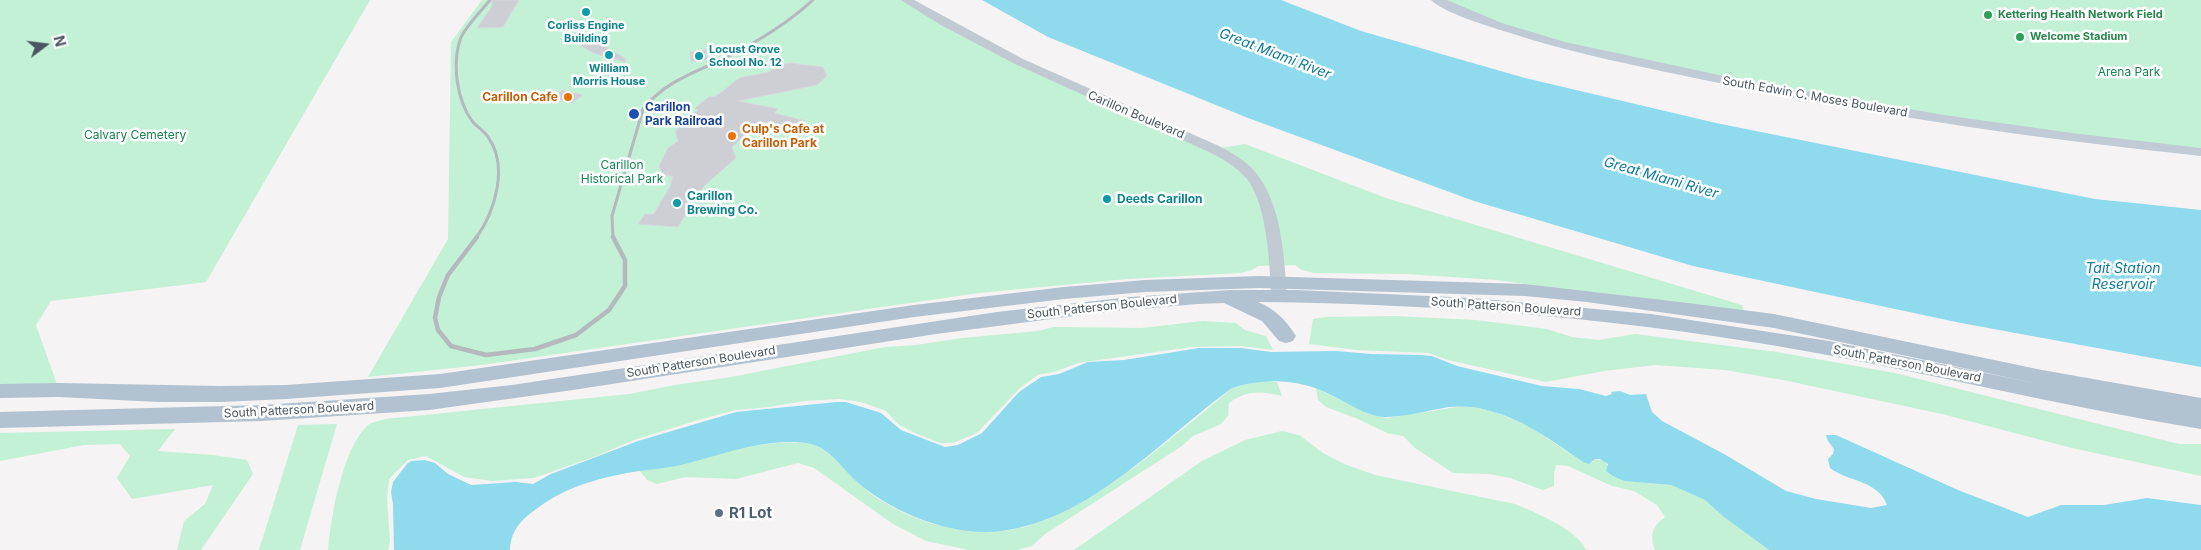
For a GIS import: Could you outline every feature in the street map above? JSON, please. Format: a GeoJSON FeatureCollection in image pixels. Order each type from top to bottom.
{"type":"FeatureCollection","features":[{"type":"Feature","properties":{"kind":"main road","name":"South Edwin C. Moses Boulevard"},"geometry":{"type":"LineString","coordinates":[[1437,0],[1490,22],[1561,44],[1770,90],[1886,111],[2025,132],[2201,152]]}},
{"type":"Feature","properties":{"kind":"main road","name":"South Patterson Boulevard"},"geometry":{"type":"LineString","coordinates":[[0,391],[59,390],[158,394],[221,394],[286,392],[440,381],[905,312],[1064,293],[1145,286],[1279,289],[1526,290],[1587,296],[1774,321],[2042,377],[2201,406]]}},
{"type":"Feature","properties":{"kind":"main road","name":"South Patterson Boulevard"},"geometry":{"type":"LineString","coordinates":[[1,420],[59,416],[170,416],[296,412],[412,403],[508,393],[766,352],[1044,312],[1225,297],[1279,289],[1483,304],[1657,320],[1827,347],[2075,398],[2201,421]]}},
{"type":"Feature","properties":{"kind":"main road"},"geometry":{"type":"LineString","coordinates":[[1225,297],[1272,317],[1286,336]]}},
{"type":"Feature","properties":{"kind":"street","name":"Carillon Boulevard"},"geometry":{"type":"LineString","coordinates":[[906,0],[1034,71],[1214,149],[1241,165],[1256,182],[1267,210],[1279,289]]}},
{"type":"Feature","properties":{"kind":"green space","name":"Calvary Cemetery"},"geometry":{"type":"Polygon","coordinates":[[[0,0],[370,0],[206,282],[51,301],[36,325],[59,390],[0,391],[0,0]]]}},
{"type":"Feature","properties":{"kind":"green space","name":"Carillon Historical Park"},"geometry":{"type":"Polygon","coordinates":[[[482,0],[906,0],[961,32],[1214,149],[1245,144],[1386,198],[1742,305],[1745,314],[1497,280],[1406,274],[1314,273],[1302,270],[1295,265],[1258,266],[1241,273],[1127,279],[979,293],[482,365],[368,377],[448,239],[451,42],[482,0]]]}},
{"type":"Feature","properties":{"kind":"green space","name":"Arena Park"},"geometry":{"type":"Polygon","coordinates":[[[1437,0],[2201,0],[2201,152],[2035,133],[1648,64],[1506,28],[1437,0]]]}},
{"type":"Feature","properties":{"kind":"green space"},"geometry":{"type":"Polygon","coordinates":[[[1395,316],[1476,320],[1547,329],[1572,337],[1599,340],[1635,334],[1777,352],[1895,373],[2179,444],[2201,444],[2201,476],[2072,448],[1942,414],[1788,381],[1725,370],[1655,365],[1604,371],[1546,382],[1448,360],[1428,353],[1356,350],[1309,344],[1313,319],[1325,317],[1395,316]]]}},
{"type":"Feature","properties":{"kind":"green space"},"geometry":{"type":"Polygon","coordinates":[[[1203,321],[1236,323],[1245,330],[1266,336],[1273,350],[1242,346],[1192,347],[1078,363],[1057,371],[1038,375],[1020,388],[977,433],[953,443],[940,443],[915,433],[899,425],[886,411],[861,402],[839,399],[804,401],[736,410],[634,440],[599,455],[534,478],[492,481],[464,477],[426,456],[408,460],[389,479],[387,498],[390,541],[388,550],[328,550],[335,503],[344,467],[358,437],[367,426],[385,419],[629,394],[731,377],[885,347],[1038,331],[1054,327],[1141,328],[1203,321]]]}},
{"type":"Feature","properties":{"kind":"green space"},"geometry":{"type":"Polygon","coordinates":[[[1264,381],[1277,382],[1282,396],[1254,393],[1242,396],[1229,403],[1228,416],[1221,424],[1193,436],[1182,446],[1045,534],[1032,546],[1017,550],[969,550],[926,541],[893,524],[814,468],[798,463],[736,479],[685,477],[657,484],[647,480],[640,471],[661,468],[746,447],[767,444],[811,444],[825,451],[871,494],[904,513],[927,522],[951,528],[975,531],[1000,531],[1026,527],[1080,503],[1132,469],[1232,388],[1264,381]]]}},
{"type":"Feature","properties":{"kind":"green space"},"geometry":{"type":"Polygon","coordinates":[[[1316,388],[1370,414],[1387,418],[1463,406],[1491,410],[1530,427],[1583,462],[1593,462],[1595,459],[1605,461],[1608,467],[1624,481],[1671,485],[1705,500],[1724,517],[1769,550],[1655,550],[1652,540],[1653,531],[1665,517],[1657,505],[1634,491],[1612,486],[1568,466],[1556,465],[1554,486],[1543,490],[1510,478],[1489,474],[1453,473],[1415,448],[1403,436],[1387,433],[1358,419],[1326,407],[1318,400],[1316,388]]]}},
{"type":"Feature","properties":{"kind":"green space"},"geometry":{"type":"Polygon","coordinates":[[[337,424],[300,550],[259,550],[298,425],[337,424]]]}},
{"type":"Feature","properties":{"kind":"green space"},"geometry":{"type":"Polygon","coordinates":[[[175,429],[158,451],[213,455],[247,460],[253,474],[201,550],[177,550],[184,521],[205,504],[213,485],[132,499],[117,478],[130,456],[120,444],[84,445],[0,461],[0,433],[175,429]]]}},
{"type":"Feature","properties":{"kind":"green space"},"geometry":{"type":"Polygon","coordinates":[[[1282,431],[1299,435],[1323,453],[1344,464],[1375,475],[1515,504],[1555,522],[1574,535],[1586,550],[1074,550],[1202,461],[1245,440],[1282,431]]]}},
{"type":"Feature","properties":{"kind":"water","name":"Tait Station Reservoir"},"geometry":{"type":"Polygon","coordinates":[[[982,0],[1281,0],[1361,31],[1525,78],[1716,123],[2095,199],[2201,210],[2201,367],[1961,323],[1693,266],[1474,201],[1248,118],[1048,37],[982,0]]]}},
{"type":"Feature","properties":{"kind":"water"},"geometry":{"type":"Polygon","coordinates":[[[1199,348],[1241,348],[1271,352],[1336,351],[1432,356],[1457,366],[1542,386],[1579,389],[1606,396],[1612,394],[1611,392],[1620,391],[1630,395],[1646,394],[1652,412],[1662,421],[1724,454],[1786,491],[1816,499],[1871,508],[1887,505],[1883,497],[1870,486],[1837,473],[1830,468],[1828,459],[1833,454],[1834,449],[1826,435],[1836,435],[1958,490],[2028,517],[2061,505],[2104,505],[2147,498],[2201,505],[2201,550],[1769,550],[1724,517],[1705,500],[1671,485],[1624,481],[1606,471],[1608,464],[1600,459],[1595,459],[1589,464],[1583,462],[1537,431],[1504,415],[1468,407],[1449,407],[1393,417],[1377,416],[1303,384],[1267,381],[1232,388],[1124,474],[1095,494],[1065,511],[1034,524],[1001,531],[963,530],[924,520],[887,503],[871,493],[856,481],[830,454],[818,446],[795,442],[778,442],[745,448],[681,465],[613,476],[574,488],[550,500],[523,520],[515,530],[510,550],[394,550],[391,492],[393,482],[411,461],[425,460],[435,463],[448,474],[471,485],[516,482],[533,484],[551,474],[638,441],[736,412],[837,402],[846,402],[881,413],[901,430],[945,447],[958,445],[982,433],[1019,392],[1041,377],[1059,374],[1088,362],[1124,360],[1199,348]]]}},
{"type":"Feature","properties":{"kind":"building"},"geometry":{"type":"Polygon","coordinates":[[[492,0],[519,0],[503,27],[477,28],[492,6],[492,0]]]}},
{"type":"Feature","properties":{"kind":"building"},"geometry":{"type":"Polygon","coordinates":[[[581,32],[626,59],[625,62],[593,53],[578,44],[572,34],[581,32]]]}},
{"type":"Feature","properties":{"kind":"building","name":"Locust Grove School No. 12"},"geometry":{"type":"Polygon","coordinates":[[[706,50],[707,60],[691,62],[690,52],[706,50]]]}},
{"type":"Feature","properties":{"kind":"building"},"geometry":{"type":"Polygon","coordinates":[[[790,63],[823,67],[827,76],[817,85],[738,101],[778,109],[774,113],[806,121],[786,126],[764,122],[758,127],[754,126],[741,130],[744,136],[732,147],[736,158],[704,186],[678,227],[638,224],[645,214],[654,214],[672,183],[670,183],[673,177],[663,174],[659,166],[668,148],[678,141],[675,131],[693,116],[691,116],[698,110],[695,108],[710,96],[714,97],[723,91],[739,78],[769,72],[776,66],[790,63]]]}},
{"type":"Feature","properties":{"kind":"building","name":"Carillon Cafe"},"geometry":{"type":"Polygon","coordinates":[[[563,90],[583,95],[572,103],[552,98],[563,90]]]}},
{"type":"Feature","properties":{"kind":"railway"},"geometry":{"type":"LineString","coordinates":[[476,238],[494,202],[497,189],[498,161],[488,137],[472,121],[467,113],[457,82],[456,60],[462,36],[490,0]]}},
{"type":"Feature","properties":{"kind":"railway"},"geometry":{"type":"LineString","coordinates":[[613,238],[612,216],[643,109],[671,84],[761,38],[783,24],[813,0]]}},
{"type":"Feature","properties":{"kind":"railway"},"geometry":{"type":"LineString","coordinates":[[477,237],[448,275],[439,297],[435,318],[438,330],[451,346],[486,355],[535,349],[576,335],[609,310],[625,286],[625,260],[613,237]]}},
{"type":"Feature","properties":{"kind":"place","name":"Corliss Engine Building"},"geometry":{"type":"Point","coordinates":[586,12]}},
{"type":"Feature","properties":{"kind":"place","name":"Kettering Health Network Field"},"geometry":{"type":"Point","coordinates":[1988,15]}},
{"type":"Feature","properties":{"kind":"place","name":"Welcome Stadium"},"geometry":{"type":"Point","coordinates":[2020,37]}},
{"type":"Feature","properties":{"kind":"place","name":"William Morris House"},"geometry":{"type":"Point","coordinates":[609,55]}},
{"type":"Feature","properties":{"kind":"place","name":"Locust Grove School No. 12"},"geometry":{"type":"Point","coordinates":[699,56]}},
{"type":"Feature","properties":{"kind":"place","name":"Carillon Cafe"},"geometry":{"type":"Point","coordinates":[568,97]}},
{"type":"Feature","properties":{"kind":"place","name":"Carillon Park Railroad"},"geometry":{"type":"Point","coordinates":[634,114]}},
{"type":"Feature","properties":{"kind":"place","name":"Culp's Cafe at Carillon Park"},"geometry":{"type":"Point","coordinates":[732,136]}},
{"type":"Feature","properties":{"kind":"place","name":"Deeds Carillon"},"geometry":{"type":"Point","coordinates":[1107,199]}},
{"type":"Feature","properties":{"kind":"place","name":"Carillon Brewing Co."},"geometry":{"type":"Point","coordinates":[677,203]}},
{"type":"Feature","properties":{"kind":"place","name":"R1 Lot"},"geometry":{"type":"Point","coordinates":[719,513]}},
{"type":"Feature","properties":{"kind":"water label","name":"Great Miami River"},"geometry":{"type":"Point","coordinates":[1275,54]}},
{"type":"Feature","properties":{"kind":"water label","name":"Great Miami River"},"geometry":{"type":"Point","coordinates":[1661,178]}}]}
